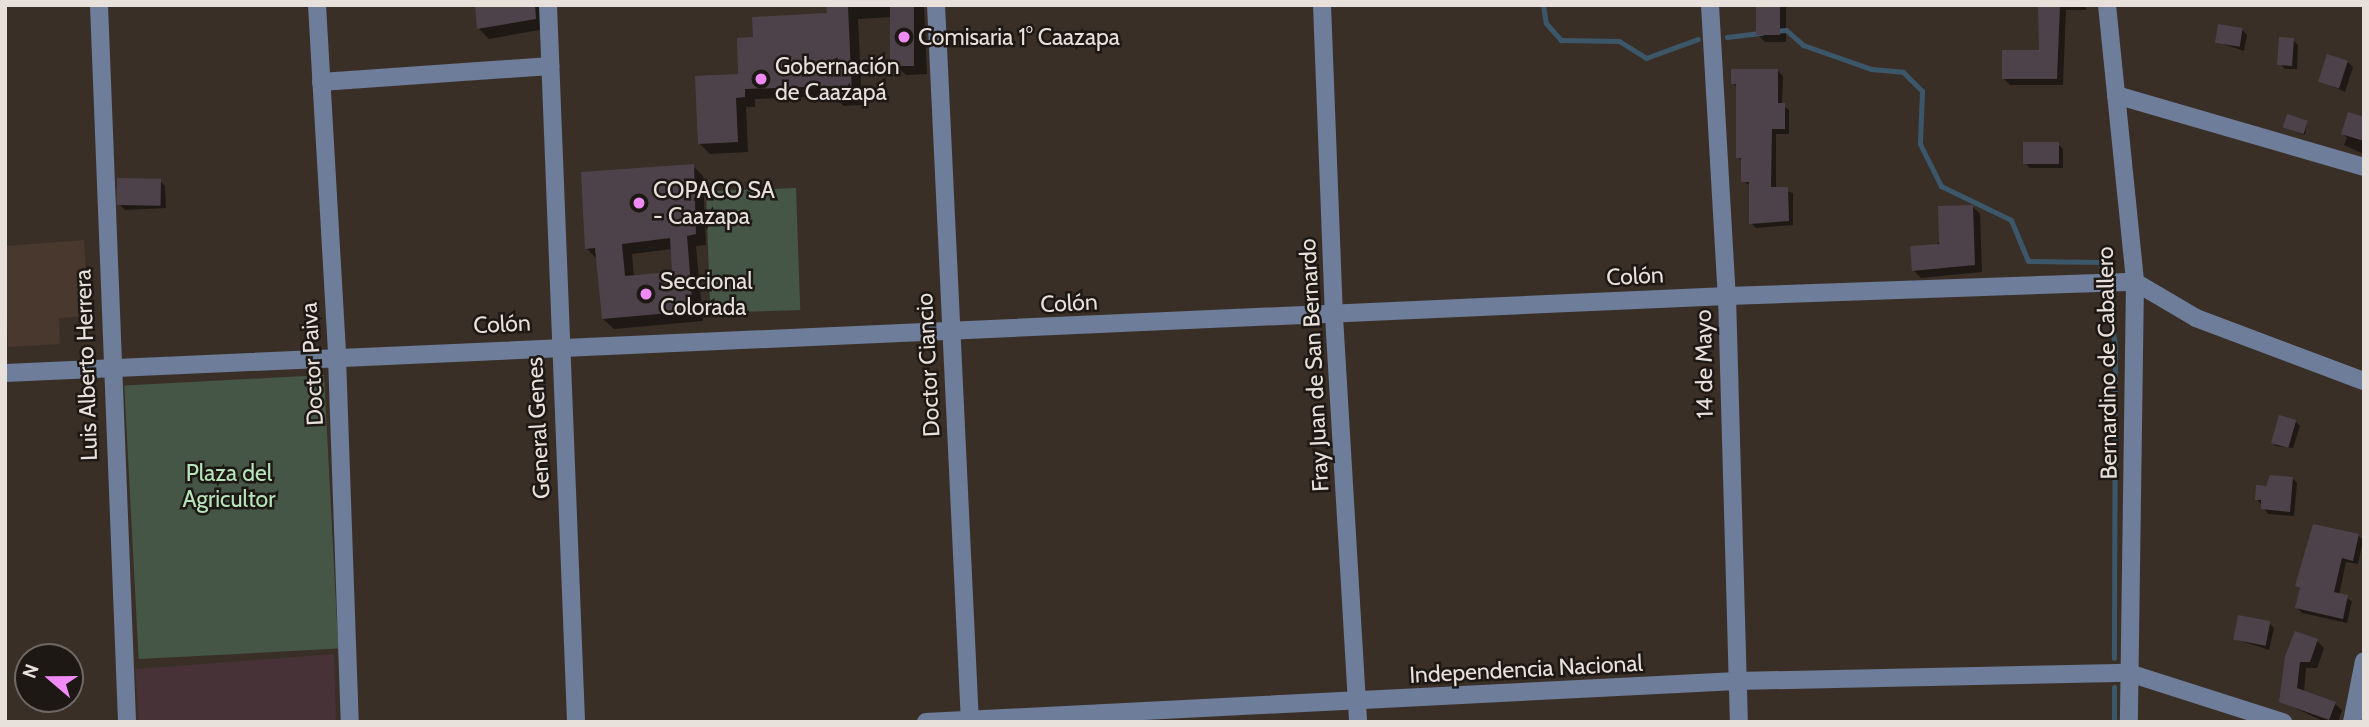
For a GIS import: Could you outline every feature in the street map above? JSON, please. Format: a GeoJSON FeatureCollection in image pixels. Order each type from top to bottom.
{"type":"FeatureCollection","features":[{"type":"Feature","properties":{"kind":"street","name":"Luis Alberto Herrera"},"geometry":{"type":"LineString","coordinates":[[99,5],[110,368],[127,722]]}},
{"type":"Feature","properties":{"kind":"street","name":"Doctor Paiva"},"geometry":{"type":"LineString","coordinates":[[317,5],[337,356],[350,722]]}},
{"type":"Feature","properties":{"kind":"street","name":"General Genes"},"geometry":{"type":"LineString","coordinates":[[548,5],[559,346],[576,722]]}},
{"type":"Feature","properties":{"kind":"street","name":"Doctor Ciancio"},"geometry":{"type":"LineString","coordinates":[[936,5],[970,721]]}},
{"type":"Feature","properties":{"kind":"street","name":"Fray Juan de San Bernardo"},"geometry":{"type":"LineString","coordinates":[[1322,5],[1334,316],[1359,722]]}},
{"type":"Feature","properties":{"kind":"street","name":"14 de Mayo"},"geometry":{"type":"LineString","coordinates":[[1710,5],[1727,296],[1739,722]]}},
{"type":"Feature","properties":{"kind":"street","name":"Bernardino de Caballero"},"geometry":{"type":"LineString","coordinates":[[2108,5],[2135,282],[2129,722]]}},
{"type":"Feature","properties":{"kind":"street"},"geometry":{"type":"LineString","coordinates":[[321,82],[550,66]]}},
{"type":"Feature","properties":{"kind":"street"},"geometry":{"type":"LineString","coordinates":[[2116,95],[2364,167]]}},
{"type":"Feature","properties":{"kind":"street","name":"Colón"},"geometry":{"type":"LineString","coordinates":[[5,373],[559,346],[951,333],[1334,316],[1727,296],[2135,282]]}},
{"type":"Feature","properties":{"kind":"street"},"geometry":{"type":"LineString","coordinates":[[2135,282],[2196,318],[2364,381]]}},
{"type":"Feature","properties":{"kind":"street"},"geometry":{"type":"LineString","coordinates":[[2352,722],[2364,662]]}},
{"type":"Feature","properties":{"kind":"street","name":"Independencia Nacional"},"geometry":{"type":"LineString","coordinates":[[926,722],[1358,703],[1737,681],[2129,673],[2283,722]]}},
{"type":"Feature","properties":{"kind":"shaded area"},"geometry":{"type":"Polygon","coordinates":[[[84,240],[89,316],[59,318],[60,344],[8,347],[5,246],[84,240]]]}},
{"type":"Feature","properties":{"kind":"shaded area"},"geometry":{"type":"Polygon","coordinates":[[[334,654],[336,722],[139,722],[135,669],[334,654]]]}},
{"type":"Feature","properties":{"kind":"green space"},"geometry":{"type":"Polygon","coordinates":[[[796,188],[800,310],[710,313],[706,191],[796,188]]]}},
{"type":"Feature","properties":{"kind":"green space","name":"Plaza del Agricultor"},"geometry":{"type":"Polygon","coordinates":[[[324,375],[338,649],[139,659],[124,385],[324,375]]]}},
{"type":"Feature","properties":{"kind":"building"},"geometry":{"type":"Polygon","coordinates":[[[475,5],[535,5],[536,19],[477,29],[475,5]]]}},
{"type":"Feature","properties":{"kind":"building","name":"Gobernación de Caazapá"},"geometry":{"type":"Polygon","coordinates":[[[826,5],[848,5],[852,95],[831,96],[831,86],[745,89],[745,97],[736,98],[738,142],[698,144],[695,76],[738,74],[737,38],[753,37],[752,17],[827,13],[826,5]]]}},
{"type":"Feature","properties":{"kind":"building"},"geometry":{"type":"Polygon","coordinates":[[[890,5],[914,5],[914,66],[890,66],[890,5]]]}},
{"type":"Feature","properties":{"kind":"building"},"geometry":{"type":"Polygon","coordinates":[[[1756,5],[1780,5],[1780,35],[1756,35],[1756,5]]]}},
{"type":"Feature","properties":{"kind":"building"},"geometry":{"type":"Polygon","coordinates":[[[2038,5],[2060,5],[2057,79],[2002,79],[2002,50],[2039,50],[2038,5]]]}},
{"type":"Feature","properties":{"kind":"building"},"geometry":{"type":"Polygon","coordinates":[[[2218,24],[2243,28],[2240,47],[2215,43],[2218,24]]]}},
{"type":"Feature","properties":{"kind":"building"},"geometry":{"type":"Polygon","coordinates":[[[2279,37],[2294,38],[2292,66],[2277,65],[2279,37]]]}},
{"type":"Feature","properties":{"kind":"building"},"geometry":{"type":"Polygon","coordinates":[[[2327,54],[2348,61],[2339,88],[2318,82],[2327,54]]]}},
{"type":"Feature","properties":{"kind":"building"},"geometry":{"type":"Polygon","coordinates":[[[1731,69],[1778,69],[1778,103],[1785,103],[1785,129],[1772,129],[1771,187],[1788,187],[1789,221],[1749,224],[1749,182],[1741,182],[1741,158],[1736,158],[1736,84],[1731,84],[1731,69]]]}},
{"type":"Feature","properties":{"kind":"building"},"geometry":{"type":"Polygon","coordinates":[[[2348,112],[2364,117],[2364,141],[2341,134],[2348,112]]]}},
{"type":"Feature","properties":{"kind":"building"},"geometry":{"type":"Polygon","coordinates":[[[2287,114],[2308,121],[2304,134],[2283,127],[2287,114]]]}},
{"type":"Feature","properties":{"kind":"building"},"geometry":{"type":"Polygon","coordinates":[[[2023,142],[2059,142],[2059,164],[2023,164],[2023,142]]]}},
{"type":"Feature","properties":{"kind":"building","name":"COPACO SA - Caazapa"},"geometry":{"type":"Polygon","coordinates":[[[694,164],[696,234],[687,236],[693,311],[602,319],[595,248],[585,249],[581,172],[694,164]],[[670,238],[622,244],[625,276],[672,272],[670,238]]]}},
{"type":"Feature","properties":{"kind":"building"},"geometry":{"type":"Polygon","coordinates":[[[117,178],[161,179],[161,206],[117,205],[117,178]]]}},
{"type":"Feature","properties":{"kind":"building"},"geometry":{"type":"Polygon","coordinates":[[[1973,205],[1975,265],[1912,271],[1910,246],[1939,244],[1938,206],[1973,205]]]}},
{"type":"Feature","properties":{"kind":"building"},"geometry":{"type":"Polygon","coordinates":[[[2279,415],[2296,420],[2288,448],[2271,443],[2279,415]]]}},
{"type":"Feature","properties":{"kind":"building"},"geometry":{"type":"Polygon","coordinates":[[[2270,475],[2293,477],[2290,512],[2261,509],[2261,500],[2255,500],[2256,485],[2266,486],[2270,475]]]}},
{"type":"Feature","properties":{"kind":"building"},"geometry":{"type":"Polygon","coordinates":[[[2313,524],[2359,534],[2353,561],[2342,558],[2334,592],[2348,595],[2343,619],[2295,608],[2300,588],[2295,586],[2313,524]]]}},
{"type":"Feature","properties":{"kind":"building"},"geometry":{"type":"Polygon","coordinates":[[[2238,615],[2270,621],[2266,646],[2233,640],[2238,615]]]}},
{"type":"Feature","properties":{"kind":"building"},"geometry":{"type":"Polygon","coordinates":[[[2295,631],[2318,639],[2310,662],[2300,662],[2297,688],[2336,702],[2329,720],[2279,702],[2285,656],[2295,631]]]}},
{"type":"Feature","properties":{"kind":"waterway"},"geometry":{"type":"LineString","coordinates":[[1543,5],[1546,23],[1561,40],[1619,41],[1646,58],[1698,39]]}},
{"type":"Feature","properties":{"kind":"waterway"},"geometry":{"type":"LineString","coordinates":[[1775,31],[1786,30],[1803,45],[1871,69],[1903,72],[1922,91],[1920,144],[1941,186],[2011,220],[2028,261],[2100,262],[2102,269]]}},
{"type":"Feature","properties":{"kind":"waterway"},"geometry":{"type":"LineString","coordinates":[[1727,37],[1762,33]]}},
{"type":"Feature","properties":{"kind":"waterway"},"geometry":{"type":"LineString","coordinates":[[2107,298],[2115,345],[2114,658]]}},
{"type":"Feature","properties":{"kind":"waterway"},"geometry":{"type":"LineString","coordinates":[[2114,687],[2114,722]]}},
{"type":"Feature","properties":{"kind":"place","name":"Comisaria 1° Caazapa"},"geometry":{"type":"Point","coordinates":[904,37]}},
{"type":"Feature","properties":{"kind":"place","name":"Gobernación de Caazapá"},"geometry":{"type":"Point","coordinates":[761,79]}},
{"type":"Feature","properties":{"kind":"place","name":"COPACO SA - Caazapa"},"geometry":{"type":"Point","coordinates":[639,203]}},
{"type":"Feature","properties":{"kind":"place","name":"Seccional Colorada"},"geometry":{"type":"Point","coordinates":[646,294]}}]}
